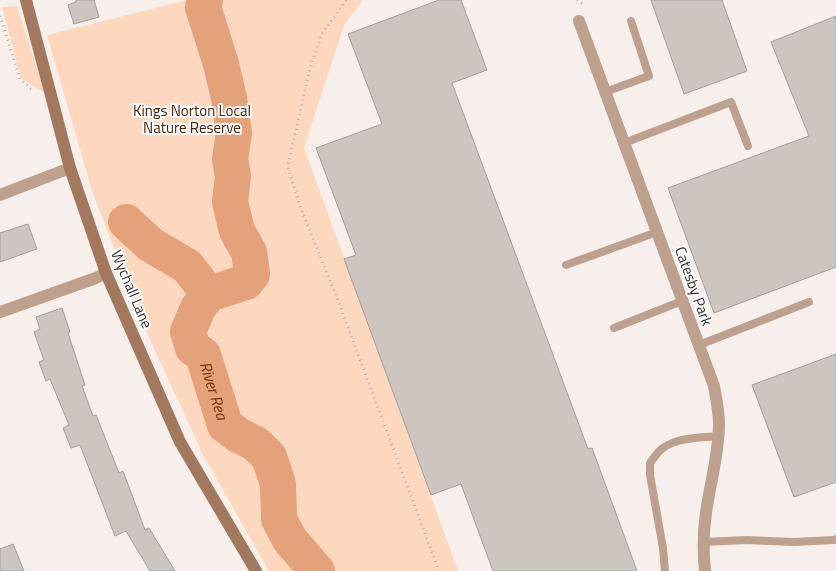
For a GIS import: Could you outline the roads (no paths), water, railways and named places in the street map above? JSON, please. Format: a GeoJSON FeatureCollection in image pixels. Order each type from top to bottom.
{"type":"FeatureCollection","features":[{"type":"Feature","properties":{"kind":"street","name":"Wychall Lane"},"geometry":{"type":"LineString","coordinates":[[26,0],[70,168],[106,273],[180,442],[256,571]]}},
{"type":"Feature","properties":{"kind":"street","name":"Catesby Park"},"geometry":{"type":"LineString","coordinates":[[579,21],[715,392],[719,424],[716,458],[706,512],[703,542],[705,571]]}},
{"type":"Feature","properties":{"kind":"street"},"geometry":{"type":"LineString","coordinates":[[0,195],[70,168]]}},
{"type":"Feature","properties":{"kind":"street"},"geometry":{"type":"LineString","coordinates":[[0,312],[106,273]]}},
{"type":"Feature","properties":{"kind":"lane"},"geometry":{"type":"LineString","coordinates":[[605,92],[649,76],[631,21]]}},
{"type":"Feature","properties":{"kind":"lane"},"geometry":{"type":"LineString","coordinates":[[624,143],[731,102],[748,146]]}},
{"type":"Feature","properties":{"kind":"lane"},"geometry":{"type":"LineString","coordinates":[[566,265],[657,232]]}},
{"type":"Feature","properties":{"kind":"lane"},"geometry":{"type":"LineString","coordinates":[[614,328],[682,301]]}},
{"type":"Feature","properties":{"kind":"lane"},"geometry":{"type":"LineString","coordinates":[[699,345],[809,302]]}},
{"type":"Feature","properties":{"kind":"lane"},"geometry":{"type":"LineString","coordinates":[[665,571],[663,548],[650,475],[650,463],[663,448],[675,443],[690,438],[718,436]]}},
{"type":"Feature","properties":{"kind":"lane"},"geometry":{"type":"LineString","coordinates":[[703,542],[747,540],[794,542],[834,540],[836,538]]}},
{"type":"Feature","properties":{"kind":"waterway"},"geometry":{"type":"LineString","coordinates":[[205,0],[203,7],[221,64],[229,98],[234,133],[230,159],[233,176],[230,202],[237,231],[249,252],[252,274],[246,282],[209,294]]}},
{"type":"Feature","properties":{"kind":"waterway","name":"River Rea"},"geometry":{"type":"LineString","coordinates":[[126,222],[151,245],[187,266],[209,294]]}},
{"type":"Feature","properties":{"kind":"waterway","name":"River Rea"},"geometry":{"type":"LineString","coordinates":[[209,294],[198,308],[188,332],[193,348],[203,355],[225,425],[238,435],[256,444],[269,457],[278,484],[279,519],[290,540],[317,571]]}},
{"type":"Feature","properties":{"kind":"park label","name":"Kings Norton Local Nature Reserve"},"geometry":{"type":"Point","coordinates":[192,118]}}]}
